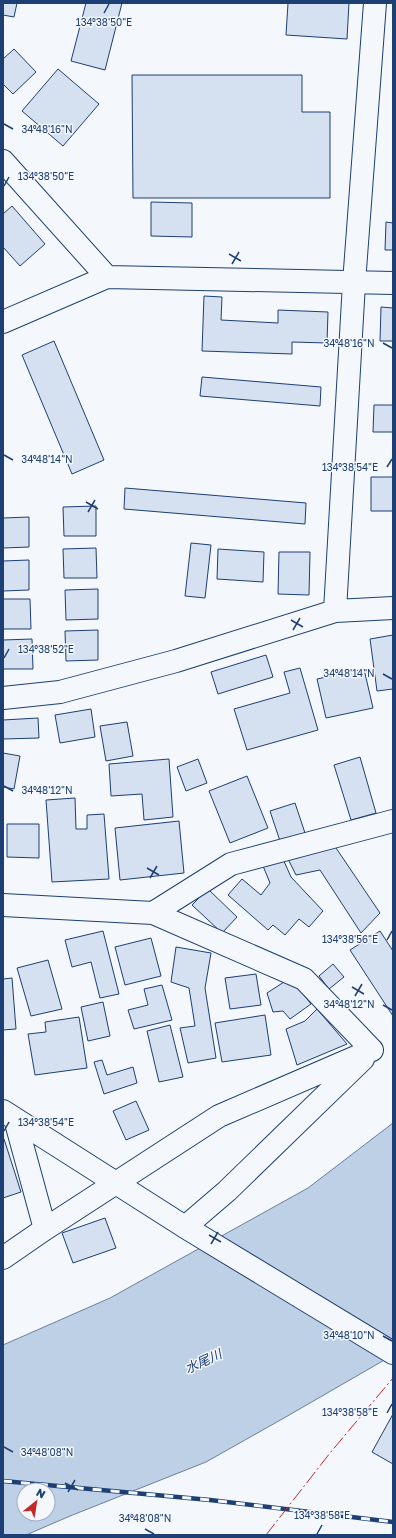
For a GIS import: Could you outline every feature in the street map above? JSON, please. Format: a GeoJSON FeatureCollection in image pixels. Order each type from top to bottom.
{"type":"FeatureCollection","features":[{"type":"Feature","properties":{"kind":"street"},"geometry":{"type":"LineString","coordinates":[[335,611],[354,283],[375,3]]}},
{"type":"Feature","properties":{"kind":"street"},"geometry":{"type":"LineString","coordinates":[[3,161],[107,277]]}},
{"type":"Feature","properties":{"kind":"street"},"geometry":{"type":"LineString","coordinates":[[3,322],[107,277],[393,283]]}},
{"type":"Feature","properties":{"kind":"street"},"geometry":{"type":"LineString","coordinates":[[3,698],[60,692],[176,660],[335,611],[393,608]]}},
{"type":"Feature","properties":{"kind":"street"},"geometry":{"type":"LineString","coordinates":[[153,913],[231,864],[393,821]]}},
{"type":"Feature","properties":{"kind":"street"},"geometry":{"type":"LineString","coordinates":[[3,905],[153,913],[304,979],[372,1050]]}},
{"type":"Feature","properties":{"kind":"street"},"geometry":{"type":"LineString","coordinates":[[3,1258],[116,1182],[219,1116],[372,1050]]}},
{"type":"Feature","properties":{"kind":"street"},"geometry":{"type":"LineString","coordinates":[[185,1227],[227,1191],[372,1050]]}},
{"type":"Feature","properties":{"kind":"street"},"geometry":{"type":"LineString","coordinates":[[9,1115],[185,1227],[393,1353]]}},
{"type":"Feature","properties":{"kind":"street"},"geometry":{"type":"LineString","coordinates":[[9,1115],[45,1229]]}},
{"type":"Feature","properties":{"kind":"water","name":"水尾川"},"geometry":{"type":"Polygon","coordinates":[[[393,1123],[393,1355],[206,1462],[26,1535],[3,1535],[3,1345],[110,1298],[308,1188],[393,1123]]]}},
{"type":"Feature","properties":{"kind":"building"},"geometry":{"type":"Polygon","coordinates":[[[3,3],[17,3],[14,17],[3,15],[3,3]]]}},
{"type":"Feature","properties":{"kind":"building"},"geometry":{"type":"Polygon","coordinates":[[[86,3],[122,3],[105,70],[71,61],[86,3]]]}},
{"type":"Feature","properties":{"kind":"building"},"geometry":{"type":"Polygon","coordinates":[[[288,3],[349,3],[347,39],[286,35],[288,3]]]}},
{"type":"Feature","properties":{"kind":"building"},"geometry":{"type":"Polygon","coordinates":[[[14,49],[36,72],[13,94],[3,84],[3,59],[14,49]]]}},
{"type":"Feature","properties":{"kind":"building"},"geometry":{"type":"Polygon","coordinates":[[[58,69],[99,104],[63,146],[22,111],[58,69]]]}},
{"type":"Feature","properties":{"kind":"building"},"geometry":{"type":"Polygon","coordinates":[[[132,75],[302,75],[302,112],[330,112],[330,198],[133,198],[132,75]]]}},
{"type":"Feature","properties":{"kind":"building"},"geometry":{"type":"Polygon","coordinates":[[[151,202],[192,203],[192,237],[151,236],[151,202]]]}},
{"type":"Feature","properties":{"kind":"building"},"geometry":{"type":"Polygon","coordinates":[[[12,206],[45,244],[20,266],[3,247],[3,214],[12,206]]]}},
{"type":"Feature","properties":{"kind":"building"},"geometry":{"type":"Polygon","coordinates":[[[386,222],[393,223],[393,250],[385,250],[386,222]]]}},
{"type":"Feature","properties":{"kind":"building"},"geometry":{"type":"Polygon","coordinates":[[[204,296],[222,297],[221,320],[278,323],[278,310],[328,312],[327,343],[292,342],[292,354],[202,351],[204,296]]]}},
{"type":"Feature","properties":{"kind":"building"},"geometry":{"type":"Polygon","coordinates":[[[381,307],[393,308],[393,341],[380,341],[381,307]]]}},
{"type":"Feature","properties":{"kind":"building"},"geometry":{"type":"Polygon","coordinates":[[[54,341],[104,460],[72,474],[22,355],[54,341]]]}},
{"type":"Feature","properties":{"kind":"building"},"geometry":{"type":"Polygon","coordinates":[[[202,377],[321,387],[320,406],[200,396],[202,377]]]}},
{"type":"Feature","properties":{"kind":"building"},"geometry":{"type":"Polygon","coordinates":[[[374,405],[393,405],[393,432],[373,432],[374,405]]]}},
{"type":"Feature","properties":{"kind":"building"},"geometry":{"type":"Polygon","coordinates":[[[371,477],[393,477],[393,511],[371,511],[371,477]]]}},
{"type":"Feature","properties":{"kind":"building"},"geometry":{"type":"Polygon","coordinates":[[[125,488],[306,503],[305,524],[124,509],[125,488]]]}},
{"type":"Feature","properties":{"kind":"building"},"geometry":{"type":"Polygon","coordinates":[[[96,506],[96,536],[64,536],[63,507],[96,506]]]}},
{"type":"Feature","properties":{"kind":"building"},"geometry":{"type":"Polygon","coordinates":[[[29,517],[29,547],[3,548],[3,518],[29,517]]]}},
{"type":"Feature","properties":{"kind":"building"},"geometry":{"type":"Polygon","coordinates":[[[191,543],[211,545],[205,598],[185,596],[191,543]]]}},
{"type":"Feature","properties":{"kind":"building"},"geometry":{"type":"Polygon","coordinates":[[[96,548],[97,578],[64,578],[63,549],[96,548]]]}},
{"type":"Feature","properties":{"kind":"building"},"geometry":{"type":"Polygon","coordinates":[[[218,549],[264,552],[263,582],[217,579],[218,549]]]}},
{"type":"Feature","properties":{"kind":"building"},"geometry":{"type":"Polygon","coordinates":[[[279,552],[310,552],[309,595],[278,594],[279,552]]]}},
{"type":"Feature","properties":{"kind":"building"},"geometry":{"type":"Polygon","coordinates":[[[29,560],[29,590],[3,591],[3,561],[29,560]]]}},
{"type":"Feature","properties":{"kind":"building"},"geometry":{"type":"Polygon","coordinates":[[[98,589],[98,619],[66,620],[65,590],[98,589]]]}},
{"type":"Feature","properties":{"kind":"building"},"geometry":{"type":"Polygon","coordinates":[[[3,599],[30,599],[31,629],[3,629],[3,599]]]}},
{"type":"Feature","properties":{"kind":"building"},"geometry":{"type":"Polygon","coordinates":[[[98,630],[98,660],[66,661],[65,631],[98,630]]]}},
{"type":"Feature","properties":{"kind":"building"},"geometry":{"type":"Polygon","coordinates":[[[393,635],[393,689],[377,691],[370,639],[393,635]]]}},
{"type":"Feature","properties":{"kind":"building"},"geometry":{"type":"Polygon","coordinates":[[[32,639],[33,669],[3,669],[3,640],[32,639]]]}},
{"type":"Feature","properties":{"kind":"building"},"geometry":{"type":"Polygon","coordinates":[[[266,655],[273,677],[218,694],[211,672],[266,655]]]}},
{"type":"Feature","properties":{"kind":"building"},"geometry":{"type":"Polygon","coordinates":[[[300,668],[318,730],[247,750],[234,709],[290,693],[284,672],[300,668]]]}},
{"type":"Feature","properties":{"kind":"building"},"geometry":{"type":"Polygon","coordinates":[[[364,669],[373,708],[326,718],[317,679],[364,669]]]}},
{"type":"Feature","properties":{"kind":"building"},"geometry":{"type":"Polygon","coordinates":[[[91,709],[95,737],[60,743],[55,715],[91,709]]]}},
{"type":"Feature","properties":{"kind":"building"},"geometry":{"type":"Polygon","coordinates":[[[38,718],[39,738],[3,739],[3,720],[38,718]]]}},
{"type":"Feature","properties":{"kind":"building"},"geometry":{"type":"Polygon","coordinates":[[[127,722],[133,756],[106,761],[100,726],[127,722]]]}},
{"type":"Feature","properties":{"kind":"building"},"geometry":{"type":"Polygon","coordinates":[[[3,753],[20,756],[14,789],[3,787],[3,753]]]}},
{"type":"Feature","properties":{"kind":"building"},"geometry":{"type":"Polygon","coordinates":[[[360,757],[376,813],[351,820],[334,765],[360,757]]]}},
{"type":"Feature","properties":{"kind":"building"},"geometry":{"type":"Polygon","coordinates":[[[169,759],[173,817],[144,820],[142,794],[111,796],[109,764],[169,759]]]}},
{"type":"Feature","properties":{"kind":"building"},"geometry":{"type":"Polygon","coordinates":[[[198,759],[207,783],[186,791],[177,767],[198,759]]]}},
{"type":"Feature","properties":{"kind":"building"},"geometry":{"type":"Polygon","coordinates":[[[247,776],[268,828],[230,843],[209,791],[247,776]]]}},
{"type":"Feature","properties":{"kind":"building"},"geometry":{"type":"Polygon","coordinates":[[[75,798],[76,829],[87,829],[87,815],[104,814],[109,879],[52,882],[46,800],[75,798]]]}},
{"type":"Feature","properties":{"kind":"building"},"geometry":{"type":"Polygon","coordinates":[[[295,803],[305,833],[280,841],[270,811],[295,803]]]}},
{"type":"Feature","properties":{"kind":"building"},"geometry":{"type":"Polygon","coordinates":[[[179,821],[184,873],[120,880],[115,828],[179,821]]]}},
{"type":"Feature","properties":{"kind":"building"},"geometry":{"type":"Polygon","coordinates":[[[7,824],[39,824],[39,858],[7,857],[7,824]]]}},
{"type":"Feature","properties":{"kind":"building"},"geometry":{"type":"Polygon","coordinates":[[[334,845],[380,913],[361,933],[320,870],[296,875],[287,857],[334,845]]]}},
{"type":"Feature","properties":{"kind":"building"},"geometry":{"type":"Polygon","coordinates":[[[283,859],[291,877],[323,911],[309,927],[299,919],[285,935],[273,925],[268,930],[228,895],[242,879],[261,895],[270,883],[263,866],[283,859]]]}},
{"type":"Feature","properties":{"kind":"building"},"geometry":{"type":"Polygon","coordinates":[[[208,889],[237,917],[222,933],[192,905],[208,889]]]}},
{"type":"Feature","properties":{"kind":"building"},"geometry":{"type":"Polygon","coordinates":[[[103,931],[119,994],[100,998],[91,962],[72,967],[65,940],[103,931]]]}},
{"type":"Feature","properties":{"kind":"building"},"geometry":{"type":"Polygon","coordinates":[[[380,931],[393,951],[393,1016],[350,950],[380,931]]]}},
{"type":"Feature","properties":{"kind":"building"},"geometry":{"type":"Polygon","coordinates":[[[151,938],[161,976],[125,985],[115,947],[151,938]]]}},
{"type":"Feature","properties":{"kind":"building"},"geometry":{"type":"Polygon","coordinates":[[[176,947],[211,953],[205,988],[216,1058],[188,1063],[180,1028],[195,1026],[189,988],[171,982],[176,947]]]}},
{"type":"Feature","properties":{"kind":"building"},"geometry":{"type":"Polygon","coordinates":[[[48,960],[62,1009],[31,1016],[17,968],[48,960]]]}},
{"type":"Feature","properties":{"kind":"building"},"geometry":{"type":"Polygon","coordinates":[[[333,964],[344,977],[329,989],[319,976],[333,964]]]}},
{"type":"Feature","properties":{"kind":"building"},"geometry":{"type":"Polygon","coordinates":[[[256,974],[261,1005],[230,1009],[225,978],[256,974]]]}},
{"type":"Feature","properties":{"kind":"building"},"geometry":{"type":"Polygon","coordinates":[[[12,978],[16,1029],[3,1030],[3,979],[12,978]]]}},
{"type":"Feature","properties":{"kind":"building"},"geometry":{"type":"Polygon","coordinates":[[[284,982],[297,986],[311,1004],[290,1019],[283,1011],[273,1012],[267,993],[284,982]]]}},
{"type":"Feature","properties":{"kind":"building"},"geometry":{"type":"Polygon","coordinates":[[[162,985],[172,1020],[134,1029],[128,1010],[148,1005],[144,989],[162,985]]]}},
{"type":"Feature","properties":{"kind":"building"},"geometry":{"type":"Polygon","coordinates":[[[103,1002],[110,1036],[88,1041],[81,1007],[103,1002]]]}},
{"type":"Feature","properties":{"kind":"building"},"geometry":{"type":"Polygon","coordinates":[[[317,1009],[347,1044],[297,1065],[286,1029],[305,1021],[317,1009]]]}},
{"type":"Feature","properties":{"kind":"building"},"geometry":{"type":"Polygon","coordinates":[[[265,1015],[271,1055],[222,1062],[215,1023],[265,1015]]]}},
{"type":"Feature","properties":{"kind":"building"},"geometry":{"type":"Polygon","coordinates":[[[79,1017],[87,1068],[35,1075],[28,1034],[46,1032],[45,1022],[79,1017]]]}},
{"type":"Feature","properties":{"kind":"building"},"geometry":{"type":"Polygon","coordinates":[[[170,1025],[183,1077],[159,1082],[147,1031],[170,1025]]]}},
{"type":"Feature","properties":{"kind":"building"},"geometry":{"type":"Polygon","coordinates":[[[102,1060],[107,1075],[133,1067],[137,1083],[104,1094],[94,1062],[102,1060]]]}},
{"type":"Feature","properties":{"kind":"building"},"geometry":{"type":"Polygon","coordinates":[[[136,1101],[149,1130],[126,1140],[113,1111],[136,1101]]]}},
{"type":"Feature","properties":{"kind":"building"},"geometry":{"type":"Polygon","coordinates":[[[4,1139],[21,1192],[3,1198],[3,1140],[4,1139]]]}},
{"type":"Feature","properties":{"kind":"building"},"geometry":{"type":"Polygon","coordinates":[[[105,1218],[116,1248],[73,1263],[62,1233],[105,1218]]]}},
{"type":"Feature","properties":{"kind":"building"},"geometry":{"type":"Polygon","coordinates":[[[393,1414],[393,1464],[372,1452],[393,1414]]]}},
{"type":"Feature","properties":{"kind":"railway"},"geometry":{"type":"LineString","coordinates":[[3,1481],[210,1500],[393,1522]]}},
{"type":"Feature","properties":{"kind":"power"},"geometry":{"type":"LineString","coordinates":[[266,1535],[330,1453],[393,1378]]}}]}
